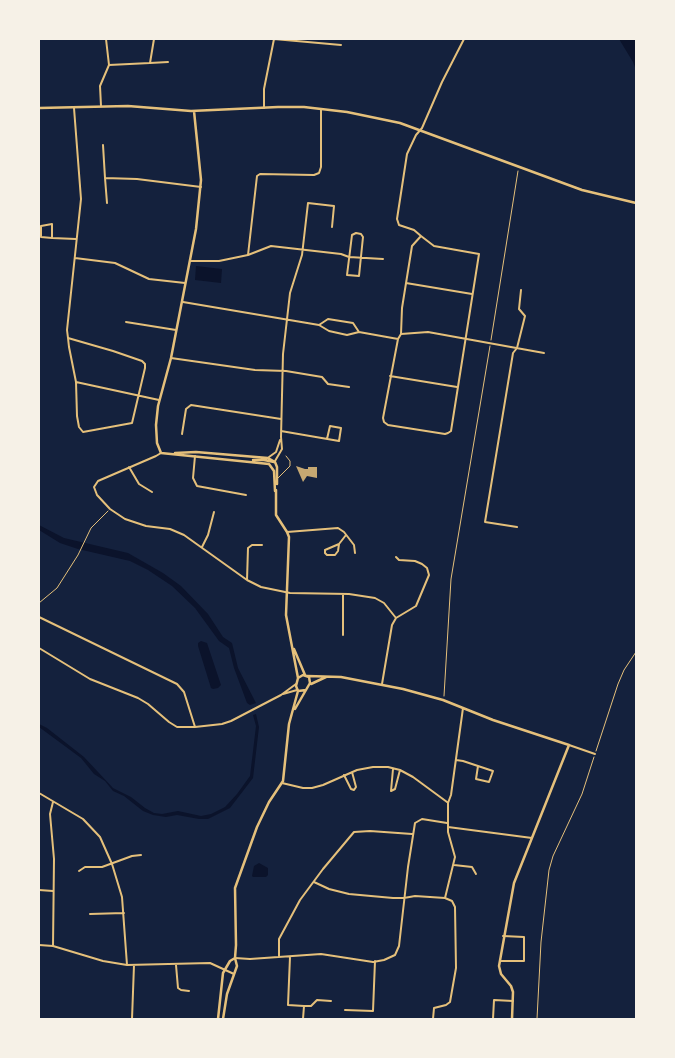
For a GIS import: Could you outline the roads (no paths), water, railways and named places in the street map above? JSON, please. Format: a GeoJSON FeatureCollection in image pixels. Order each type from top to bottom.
{"type":"FeatureCollection","features":[{"type":"Feature","properties":{"kind":"street"},"geometry":{"type":"LineString","coordinates":[[101,106],[100,86],[109,65],[106,39]]}},
{"type":"Feature","properties":{"kind":"street"},"geometry":{"type":"LineString","coordinates":[[150,63],[154,39]]}},
{"type":"Feature","properties":{"kind":"street"},"geometry":{"type":"LineString","coordinates":[[264,108],[264,89],[274,39],[341,45]]}},
{"type":"Feature","properties":{"kind":"street"},"geometry":{"type":"LineString","coordinates":[[421,236],[412,246],[401,334],[398,339],[390,376],[383,418],[384,422],[388,425],[448,434],[451,431],[478,254],[434,246],[414,230],[399,224],[397,220],[408,150],[421,130],[442,82],[464,39]]}},
{"type":"Feature","properties":{"kind":"street"},"geometry":{"type":"LineString","coordinates":[[109,65],[168,62]]}},
{"type":"Feature","properties":{"kind":"street"},"geometry":{"type":"LineString","coordinates":[[39,108],[138,106],[161,110],[194,111],[290,107],[321,109],[373,117],[421,130],[582,190],[636,204]]}},
{"type":"Feature","properties":{"kind":"street"},"geometry":{"type":"LineString","coordinates":[[68,338],[142,362],[146,368],[132,423],[83,432],[76,409],[76,382],[68,338],[67,322],[81,199],[74,108]]}},
{"type":"Feature","properties":{"kind":"street"},"geometry":{"type":"LineString","coordinates":[[248,255],[257,176],[319,174],[321,167],[321,109]]}},
{"type":"Feature","properties":{"kind":"street"},"geometry":{"type":"LineString","coordinates":[[161,453],[156,435],[159,400],[171,358],[196,229],[201,187],[194,111]]}},
{"type":"Feature","properties":{"kind":"street"},"geometry":{"type":"LineString","coordinates":[[103,145],[107,203]]}},
{"type":"Feature","properties":{"kind":"street"},"geometry":{"type":"LineString","coordinates":[[105,178],[137,179],[201,187]]}},
{"type":"Feature","properties":{"kind":"street"},"geometry":{"type":"LineString","coordinates":[[273,463],[282,450],[281,419],[286,320],[291,286],[300,262],[308,203],[334,206],[332,227]]}},
{"type":"Feature","properties":{"kind":"street"},"geometry":{"type":"LineString","coordinates":[[52,238],[52,224],[40,226],[41,237],[52,238],[76,239]]}},
{"type":"Feature","properties":{"kind":"street"},"geometry":{"type":"LineString","coordinates":[[356,233],[363,237],[360,258],[359,276],[347,275],[352,234],[356,233]]}},
{"type":"Feature","properties":{"kind":"street"},"geometry":{"type":"LineString","coordinates":[[190,260],[212,262],[248,255],[271,246],[341,254],[349,257],[383,259]]}},
{"type":"Feature","properties":{"kind":"street"},"geometry":{"type":"LineString","coordinates":[[74,258],[115,262],[149,279],[185,283]]}},
{"type":"Feature","properties":{"kind":"street"},"geometry":{"type":"LineString","coordinates":[[406,282],[472,294]]}},
{"type":"Feature","properties":{"kind":"street"},"geometry":{"type":"LineString","coordinates":[[517,527],[485,522],[497,439],[513,353],[517,348],[524,316],[519,309],[521,290]]}},
{"type":"Feature","properties":{"kind":"street"},"geometry":{"type":"LineString","coordinates":[[182,302],[319,325],[329,331],[347,335],[359,332],[398,339]]}},
{"type":"Feature","properties":{"kind":"street"},"geometry":{"type":"LineString","coordinates":[[319,325],[328,319],[353,323],[359,332]]}},
{"type":"Feature","properties":{"kind":"street"},"geometry":{"type":"LineString","coordinates":[[126,322],[176,330]]}},
{"type":"Feature","properties":{"kind":"street"},"geometry":{"type":"LineString","coordinates":[[401,334],[428,332],[544,353]]}},
{"type":"Feature","properties":{"kind":"street"},"geometry":{"type":"LineString","coordinates":[[171,358],[322,377],[328,384],[349,387]]}},
{"type":"Feature","properties":{"kind":"street"},"geometry":{"type":"LineString","coordinates":[[390,376],[457,387]]}},
{"type":"Feature","properties":{"kind":"street"},"geometry":{"type":"LineString","coordinates":[[76,382],[159,400]]}},
{"type":"Feature","properties":{"kind":"street"},"geometry":{"type":"LineString","coordinates":[[182,434],[186,409],[191,405],[281,419]]}},
{"type":"Feature","properties":{"kind":"street"},"geometry":{"type":"LineString","coordinates":[[281,431],[327,439],[339,441],[341,428],[330,426],[327,439]]}},
{"type":"Feature","properties":{"kind":"street"},"geometry":{"type":"LineString","coordinates":[[171,454],[189,452],[268,458],[273,456],[278,449],[281,437]]}},
{"type":"Feature","properties":{"kind":"street"},"geometry":{"type":"LineString","coordinates":[[273,463],[161,453],[102,478],[94,487],[97,495],[110,509],[134,522],[177,532],[260,587],[286,592],[343,594],[378,598],[396,618]]}},
{"type":"Feature","properties":{"kind":"street"},"geometry":{"type":"LineString","coordinates":[[195,456],[192,478],[197,486],[246,495]]}},
{"type":"Feature","properties":{"kind":"street"},"geometry":{"type":"LineString","coordinates":[[223,1019],[227,994],[237,966],[235,958],[235,888],[260,821],[269,802],[282,783],[285,772],[289,724],[298,691],[296,684],[298,678],[286,615],[289,543],[287,532],[276,514],[273,456]]}},
{"type":"Feature","properties":{"kind":"street"},"geometry":{"type":"LineString","coordinates":[[268,458],[277,467],[276,491]]}},
{"type":"Feature","properties":{"kind":"street"},"geometry":{"type":"LineString","coordinates":[[128,468],[138,484],[152,492]]}},
{"type":"Feature","properties":{"kind":"street"},"geometry":{"type":"LineString","coordinates":[[202,547],[208,535],[214,512]]}},
{"type":"Feature","properties":{"kind":"street"},"geometry":{"type":"LineString","coordinates":[[287,532],[338,528],[356,547],[355,553]]}},
{"type":"Feature","properties":{"kind":"street"},"geometry":{"type":"LineString","coordinates":[[339,544],[338,552],[335,555],[327,555],[325,553],[325,550],[339,544],[346,535]]}},
{"type":"Feature","properties":{"kind":"street"},"geometry":{"type":"LineString","coordinates":[[247,580],[248,548],[252,545],[262,545]]}},
{"type":"Feature","properties":{"kind":"street"},"geometry":{"type":"LineString","coordinates":[[382,684],[391,628],[396,618],[416,606],[429,575],[428,568],[422,564],[415,561],[399,560],[396,557]]}},
{"type":"Feature","properties":{"kind":"street"},"geometry":{"type":"LineString","coordinates":[[343,594],[343,635]]}},
{"type":"Feature","properties":{"kind":"street"},"geometry":{"type":"LineString","coordinates":[[39,617],[177,684],[184,692],[195,728]]}},
{"type":"Feature","properties":{"kind":"street"},"geometry":{"type":"LineString","coordinates":[[292,645],[306,675],[310,679],[302,698],[293,712]]}},
{"type":"Feature","properties":{"kind":"street"},"geometry":{"type":"LineString","coordinates":[[39,648],[90,679],[138,698],[177,727],[195,728],[231,721],[281,695],[296,684]]}},
{"type":"Feature","properties":{"kind":"street"},"geometry":{"type":"LineString","coordinates":[[298,678],[306,675],[341,677],[382,684],[444,700],[595,754]]}},
{"type":"Feature","properties":{"kind":"street"},"geometry":{"type":"LineString","coordinates":[[309,684],[327,677]]}},
{"type":"Feature","properties":{"kind":"street"},"geometry":{"type":"LineString","coordinates":[[281,695],[306,690]]}},
{"type":"Feature","properties":{"kind":"street"},"geometry":{"type":"LineString","coordinates":[[445,898],[454,865],[455,853],[448,825],[448,803],[451,795],[464,708]]}},
{"type":"Feature","properties":{"kind":"street"},"geometry":{"type":"LineString","coordinates":[[512,1019],[512,989],[500,971],[499,960],[514,883],[569,745]]}},
{"type":"Feature","properties":{"kind":"street"},"geometry":{"type":"LineString","coordinates":[[456,760],[493,770],[489,782],[476,779],[478,766]]}},
{"type":"Feature","properties":{"kind":"street"},"geometry":{"type":"LineString","coordinates":[[282,783],[312,788],[352,772],[373,767],[394,768],[413,777],[448,803]]}},
{"type":"Feature","properties":{"kind":"street"},"geometry":{"type":"LineString","coordinates":[[394,768],[391,792],[395,790],[400,770]]}},
{"type":"Feature","properties":{"kind":"street"},"geometry":{"type":"LineString","coordinates":[[344,775],[351,789],[354,790],[356,787],[352,772]]}},
{"type":"Feature","properties":{"kind":"street"},"geometry":{"type":"LineString","coordinates":[[39,793],[83,819],[95,830],[112,864],[122,897],[127,965]]}},
{"type":"Feature","properties":{"kind":"street"},"geometry":{"type":"LineString","coordinates":[[53,802],[50,814],[54,859],[53,946]]}},
{"type":"Feature","properties":{"kind":"street"},"geometry":{"type":"LineString","coordinates":[[218,1019],[225,970],[230,961],[235,958],[279,958],[321,954],[375,961],[391,958],[397,953],[412,834],[415,823],[420,820],[532,838]]}},
{"type":"Feature","properties":{"kind":"street"},"geometry":{"type":"LineString","coordinates":[[279,958],[279,939],[300,900],[355,831],[412,834]]}},
{"type":"Feature","properties":{"kind":"street"},"geometry":{"type":"LineString","coordinates":[[79,871],[85,867],[102,867],[132,856],[141,855]]}},
{"type":"Feature","properties":{"kind":"street"},"geometry":{"type":"LineString","coordinates":[[454,865],[472,867],[476,874]]}},
{"type":"Feature","properties":{"kind":"street"},"geometry":{"type":"LineString","coordinates":[[314,882],[349,894],[404,898],[415,896],[445,898],[452,901],[455,907],[456,968],[450,1002],[446,1006],[434,1008],[433,1019]]}},
{"type":"Feature","properties":{"kind":"street"},"geometry":{"type":"LineString","coordinates":[[39,890],[53,890]]}},
{"type":"Feature","properties":{"kind":"street"},"geometry":{"type":"LineString","coordinates":[[90,914],[124,913]]}},
{"type":"Feature","properties":{"kind":"street"},"geometry":{"type":"LineString","coordinates":[[499,960],[524,961],[524,937],[503,936]]}},
{"type":"Feature","properties":{"kind":"street"},"geometry":{"type":"LineString","coordinates":[[39,945],[53,946],[103,961],[127,965],[210,963],[234,974]]}},
{"type":"Feature","properties":{"kind":"street"},"geometry":{"type":"LineString","coordinates":[[290,957],[288,1005],[311,1006],[317,1000],[331,1001]]}},
{"type":"Feature","properties":{"kind":"street"},"geometry":{"type":"LineString","coordinates":[[345,1010],[373,1011],[375,961]]}},
{"type":"Feature","properties":{"kind":"street"},"geometry":{"type":"LineString","coordinates":[[132,1019],[134,965]]}},
{"type":"Feature","properties":{"kind":"street"},"geometry":{"type":"LineString","coordinates":[[176,965],[178,988],[189,991]]}},
{"type":"Feature","properties":{"kind":"street"},"geometry":{"type":"LineString","coordinates":[[493,1019],[494,1000],[513,1001]]}},
{"type":"Feature","properties":{"kind":"street"},"geometry":{"type":"LineString","coordinates":[[295,1019],[303,1019],[304,1006]]}},
{"type":"Feature","properties":{"kind":"lane"},"geometry":{"type":"LineString","coordinates":[[278,478],[290,466],[290,461],[286,456]]}},
{"type":"Feature","properties":{"kind":"water"},"geometry":{"type":"Polygon","coordinates":[[[619,39],[636,39],[636,70],[633,62],[619,39]]]}},
{"type":"Feature","properties":{"kind":"water"},"geometry":{"type":"Polygon","coordinates":[[[196,266],[222,269],[221,283],[195,280],[196,266]]]}},
{"type":"Feature","properties":{"kind":"water"},"geometry":{"type":"Polygon","coordinates":[[[39,525],[64,538],[128,553],[163,573],[181,586],[208,614],[223,637],[232,643],[238,668],[256,703],[250,705],[247,703],[229,648],[219,641],[195,608],[172,586],[130,561],[60,543],[39,530],[39,525]]]}},
{"type":"Feature","properties":{"kind":"water"},"geometry":{"type":"Polygon","coordinates":[[[201,641],[207,643],[221,685],[218,688],[211,688],[198,646],[198,643],[201,641]]]}},
{"type":"Feature","properties":{"kind":"water"},"geometry":{"type":"Polygon","coordinates":[[[256,714],[259,727],[253,778],[230,808],[208,819],[177,815],[166,817],[143,811],[124,796],[113,791],[105,781],[94,774],[81,758],[39,727],[39,724],[47,728],[84,757],[113,788],[131,797],[154,813],[162,814],[178,811],[201,816],[211,814],[225,807],[250,776],[256,726],[253,715],[256,714]]]}},
{"type":"Feature","properties":{"kind":"water"},"geometry":{"type":"Polygon","coordinates":[[[259,863],[268,868],[268,875],[266,877],[252,876],[254,866],[259,863]]]}}]}
